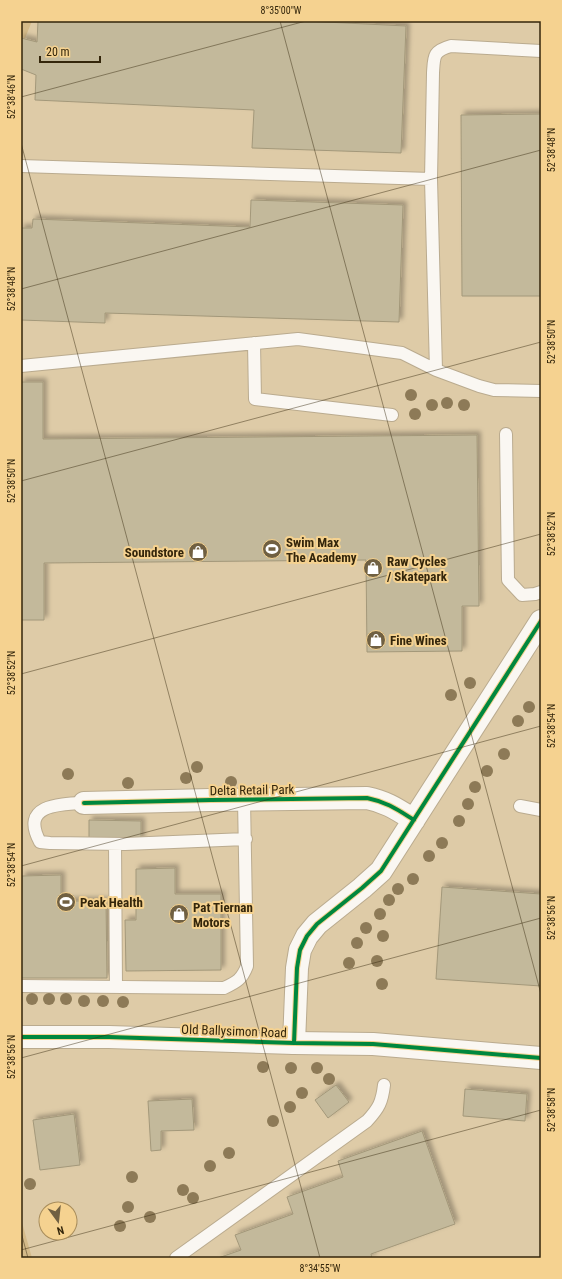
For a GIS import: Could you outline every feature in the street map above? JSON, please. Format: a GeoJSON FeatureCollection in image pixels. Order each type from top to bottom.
{"type":"FeatureCollection","features":[{"type":"Feature","properties":{"kind":"street"},"geometry":{"type":"LineString","coordinates":[[294,1043],[297,968],[300,950],[307,936],[317,924],[381,871],[541,621]]}},
{"type":"Feature","properties":{"kind":"street","name":"Delta Retail Park"},"geometry":{"type":"LineString","coordinates":[[84,803],[367,798],[390,805],[414,820]]}},
{"type":"Feature","properties":{"kind":"street","name":"Old Ballysimon Road"},"geometry":{"type":"LineString","coordinates":[[21,1037],[109,1037],[373,1044],[541,1058]]}},
{"type":"Feature","properties":{"kind":"lane"},"geometry":{"type":"LineString","coordinates":[[436,370],[431,179],[434,58],[440,49],[451,46],[541,51]]}},
{"type":"Feature","properties":{"kind":"lane"},"geometry":{"type":"LineString","coordinates":[[21,166],[431,179]]}},
{"type":"Feature","properties":{"kind":"lane"},"geometry":{"type":"LineString","coordinates":[[21,366],[298,339],[402,353],[436,370],[494,390],[541,391]]}},
{"type":"Feature","properties":{"kind":"lane"},"geometry":{"type":"LineString","coordinates":[[254,343],[256,399],[392,415]]}},
{"type":"Feature","properties":{"kind":"lane"},"geometry":{"type":"LineString","coordinates":[[506,434],[508,580],[522,595],[541,592]]}},
{"type":"Feature","properties":{"kind":"lane"},"geometry":{"type":"LineString","coordinates":[[21,986],[224,988],[236,983],[243,975],[247,966],[246,839],[244,800]]}},
{"type":"Feature","properties":{"kind":"lane"},"geometry":{"type":"LineString","coordinates":[[84,803],[61,804],[38,812],[34,821],[34,827],[40,842],[115,844],[246,839]]}},
{"type":"Feature","properties":{"kind":"lane"},"geometry":{"type":"LineString","coordinates":[[520,806],[541,810]]}},
{"type":"Feature","properties":{"kind":"lane"},"geometry":{"type":"LineString","coordinates":[[115,844],[116,987]]}},
{"type":"Feature","properties":{"kind":"lane"},"geometry":{"type":"LineString","coordinates":[[176,1258],[368,1121],[377,1111],[384,1085]]}},
{"type":"Feature","properties":{"kind":"shaded area"},"geometry":{"type":"Polygon","coordinates":[[[21,21],[32,21],[21,48],[21,21]]]}},
{"type":"Feature","properties":{"kind":"shaded area"},"geometry":{"type":"Polygon","coordinates":[[[21,1219],[32,1258],[21,1258],[21,1219]]]}},
{"type":"Feature","properties":{"kind":"building"},"geometry":{"type":"Polygon","coordinates":[[[38,21],[305,21],[406,26],[401,153],[252,148],[254,110],[35,100],[36,75],[21,69],[21,38],[37,42],[38,21]]]}},
{"type":"Feature","properties":{"kind":"building"},"geometry":{"type":"Polygon","coordinates":[[[541,114],[541,296],[462,296],[461,115],[541,114]]]}},
{"type":"Feature","properties":{"kind":"building"},"geometry":{"type":"Polygon","coordinates":[[[251,200],[403,205],[399,322],[105,313],[105,323],[21,320],[21,228],[32,228],[33,219],[250,227],[251,200]]]}},
{"type":"Feature","properties":{"kind":"building"},"geometry":{"type":"Polygon","coordinates":[[[21,382],[43,382],[43,439],[477,435],[479,606],[462,606],[462,651],[367,652],[366,560],[44,563],[44,620],[21,620],[21,382]]]}},
{"type":"Feature","properties":{"kind":"building"},"geometry":{"type":"Polygon","coordinates":[[[89,820],[141,821],[141,841],[89,840],[89,820]]]}},
{"type":"Feature","properties":{"kind":"building"},"geometry":{"type":"Polygon","coordinates":[[[175,868],[175,894],[221,894],[221,970],[126,971],[125,920],[136,920],[136,869],[175,868]]]}},
{"type":"Feature","properties":{"kind":"building"},"geometry":{"type":"Polygon","coordinates":[[[61,875],[61,901],[106,901],[107,978],[21,978],[22,876],[61,875]]]}},
{"type":"Feature","properties":{"kind":"building"},"geometry":{"type":"Polygon","coordinates":[[[442,887],[541,894],[541,986],[436,979],[442,887]]]}},
{"type":"Feature","properties":{"kind":"building"},"geometry":{"type":"Polygon","coordinates":[[[336,1085],[349,1102],[328,1118],[315,1100],[336,1085]]]}},
{"type":"Feature","properties":{"kind":"building"},"geometry":{"type":"Polygon","coordinates":[[[465,1089],[527,1094],[525,1121],[463,1116],[465,1089]]]}},
{"type":"Feature","properties":{"kind":"building"},"geometry":{"type":"Polygon","coordinates":[[[192,1099],[194,1130],[161,1131],[161,1150],[151,1151],[148,1101],[192,1099]]]}},
{"type":"Feature","properties":{"kind":"building"},"geometry":{"type":"Polygon","coordinates":[[[74,1114],[80,1165],[40,1170],[33,1120],[74,1114]]]}},
{"type":"Feature","properties":{"kind":"building"},"geometry":{"type":"Polygon","coordinates":[[[422,1131],[455,1224],[371,1254],[372,1258],[218,1258],[241,1250],[235,1235],[293,1214],[287,1197],[343,1177],[338,1161],[422,1131]]]}},
{"type":"Feature","properties":{"kind":"cycle path"},"geometry":{"type":"LineString","coordinates":[[294,1043],[297,968],[300,950],[307,936],[317,924],[381,871],[541,621]]}},
{"type":"Feature","properties":{"kind":"cycle path"},"geometry":{"type":"LineString","coordinates":[[84,803],[367,798],[386,804],[414,820]]}},
{"type":"Feature","properties":{"kind":"cycle path"},"geometry":{"type":"LineString","coordinates":[[21,1037],[109,1037],[373,1044],[541,1058]]}},
{"type":"Feature","properties":{"kind":"place","name":"Swim Max The Academy"},"geometry":{"type":"Point","coordinates":[272,549]}},
{"type":"Feature","properties":{"kind":"place","name":"Soundstore"},"geometry":{"type":"Point","coordinates":[198,552]}},
{"type":"Feature","properties":{"kind":"place","name":"Raw Cycles / Skatepark"},"geometry":{"type":"Point","coordinates":[373,568]}},
{"type":"Feature","properties":{"kind":"place","name":"Fine Wines"},"geometry":{"type":"Point","coordinates":[376,640]}},
{"type":"Feature","properties":{"kind":"place","name":"Peak Health"},"geometry":{"type":"Point","coordinates":[66,902]}},
{"type":"Feature","properties":{"kind":"place","name":"Pat Tiernan Motors"},"geometry":{"type":"Point","coordinates":[179,914]}}]}
